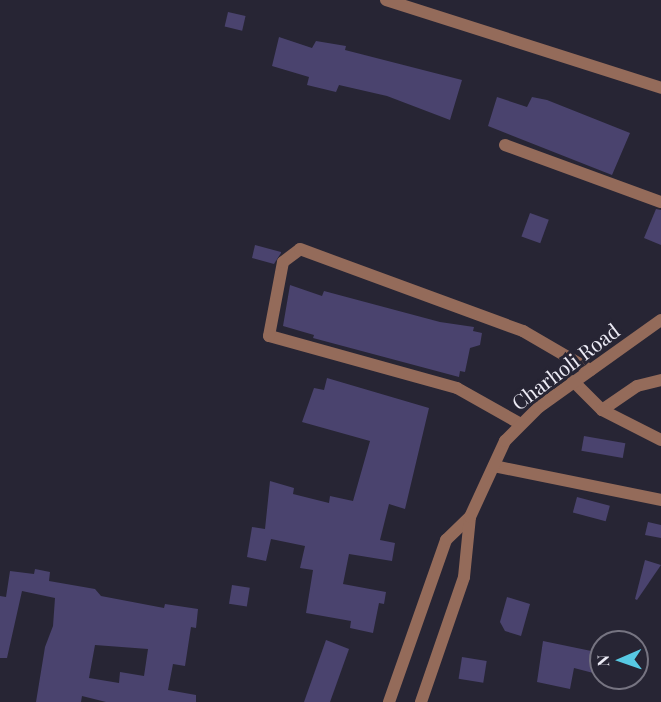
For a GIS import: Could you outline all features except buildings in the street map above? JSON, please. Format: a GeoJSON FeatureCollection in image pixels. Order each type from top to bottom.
{"type":"FeatureCollection","features":[{"type":"Feature","properties":{"kind":"street"},"geometry":{"type":"LineString","coordinates":[[386,0],[661,88]]}},
{"type":"Feature","properties":{"kind":"street"},"geometry":{"type":"LineString","coordinates":[[505,144],[661,202]]}},
{"type":"Feature","properties":{"kind":"street"},"geometry":{"type":"LineString","coordinates":[[519,423],[457,388],[269,336],[283,262],[300,249],[523,331],[590,370]]}},
{"type":"Feature","properties":{"kind":"street","name":"Charholi Road"},"geometry":{"type":"LineString","coordinates":[[421,702],[464,577],[470,517],[505,441],[519,423],[573,381],[661,320]]}},
{"type":"Feature","properties":{"kind":"street"},"geometry":{"type":"LineString","coordinates":[[602,410],[637,386],[661,380]]}},
{"type":"Feature","properties":{"kind":"street"},"geometry":{"type":"LineString","coordinates":[[573,381],[602,410],[661,440]]}},
{"type":"Feature","properties":{"kind":"street"},"geometry":{"type":"LineString","coordinates":[[494,465],[661,500]]}},
{"type":"Feature","properties":{"kind":"street","name":"Charholi Road"},"geometry":{"type":"LineString","coordinates":[[389,702],[446,540],[470,517]]}}]}
